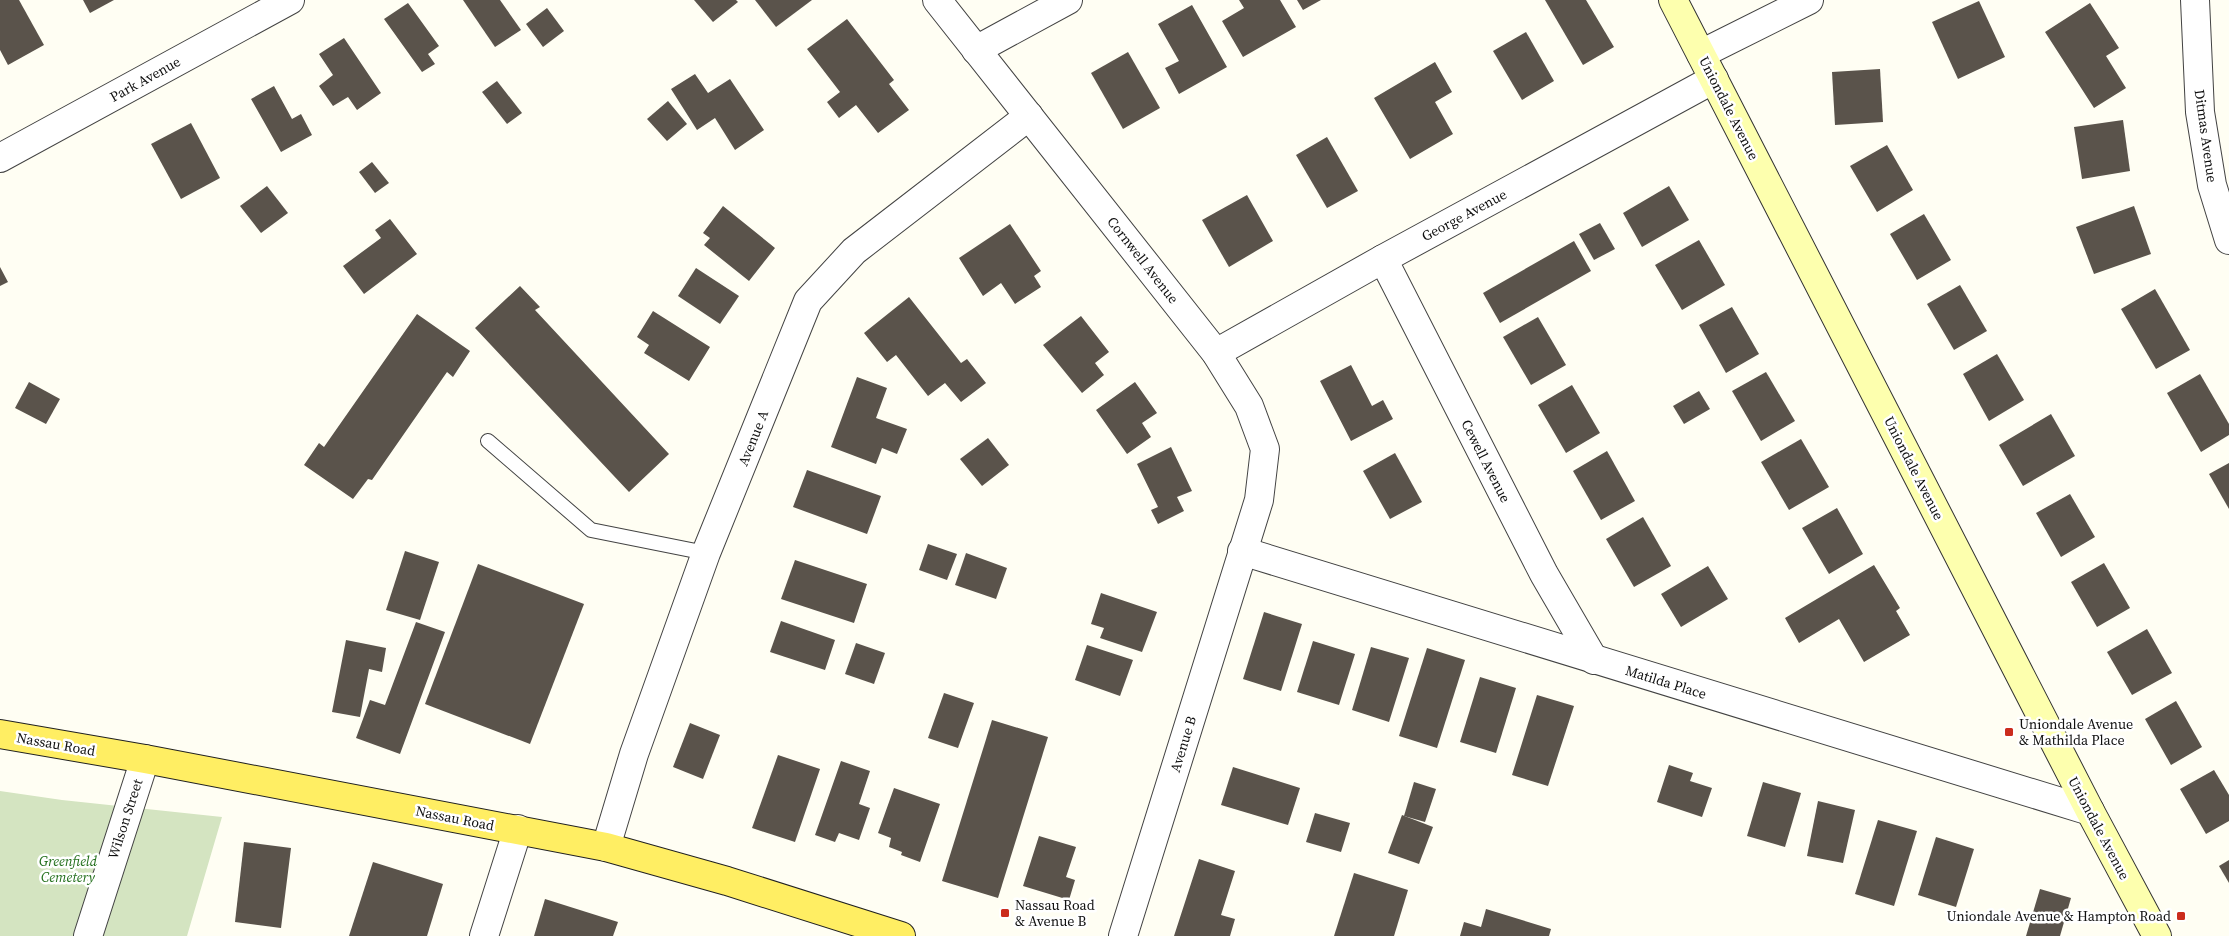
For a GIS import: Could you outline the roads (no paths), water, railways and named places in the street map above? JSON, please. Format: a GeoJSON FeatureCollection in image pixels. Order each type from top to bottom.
{"type":"FeatureCollection","features":[{"type":"Feature","properties":{"kind":"main road","name":"Uniondale Avenue"},"geometry":{"type":"LineString","coordinates":[[1673,0],[2090,811],[2157,936]]}},
{"type":"Feature","properties":{"kind":"main road","name":"Nassau Road"},"geometry":{"type":"LineString","coordinates":[[0,734],[145,759],[606,847],[727,881],[886,934]]}},
{"type":"Feature","properties":{"kind":"street","name":"Park Avenue"},"geometry":{"type":"LineString","coordinates":[[0,158],[290,0]]}},
{"type":"Feature","properties":{"kind":"street","name":"Cornwell Avenue"},"geometry":{"type":"LineString","coordinates":[[936,0],[1216,352],[1249,406],[1264,449],[1259,500],[1242,551]]}},
{"type":"Feature","properties":{"kind":"street"},"geometry":{"type":"LineString","coordinates":[[976,50],[1068,0]]}},
{"type":"Feature","properties":{"kind":"street"},"geometry":{"type":"LineString","coordinates":[[1701,54],[1809,0]]}},
{"type":"Feature","properties":{"kind":"street","name":"Ditmas Avenue"},"geometry":{"type":"LineString","coordinates":[[2195,0],[2200,112],[2212,185],[2229,240]]}},
{"type":"Feature","properties":{"kind":"street","name":"George Avenue"},"geometry":{"type":"LineString","coordinates":[[1216,352],[1714,79]]}},
{"type":"Feature","properties":{"kind":"street","name":"Avenue A"},"geometry":{"type":"LineString","coordinates":[[606,847],[634,754],[706,553],[808,302],[854,251],[1028,116]]}},
{"type":"Feature","properties":{"kind":"street","name":"Cewell Avenue"},"geometry":{"type":"LineString","coordinates":[[1383,259],[1544,574],[1594,660]]}},
{"type":"Feature","properties":{"kind":"street","name":"Matilda Place"},"geometry":{"type":"LineString","coordinates":[[1242,551],[2090,811]]}},
{"type":"Feature","properties":{"kind":"street","name":"Avenue B"},"geometry":{"type":"LineString","coordinates":[[1122,936],[1242,551]]}},
{"type":"Feature","properties":{"kind":"street","name":"Wilson Street"},"geometry":{"type":"LineString","coordinates":[[88,936],[145,759]]}},
{"type":"Feature","properties":{"kind":"street"},"geometry":{"type":"LineString","coordinates":[[484,936],[518,829]]}},
{"type":"Feature","properties":{"kind":"lane"},"geometry":{"type":"LineString","coordinates":[[488,442],[591,530],[706,553]]}},
{"type":"Feature","properties":{"kind":"place","name":"Uniondale Avenue & Mathilda Place"},"geometry":{"type":"Point","coordinates":[2009,732]}},
{"type":"Feature","properties":{"kind":"place","name":"Nassau Road & Avenue B"},"geometry":{"type":"Point","coordinates":[1005,913]}},
{"type":"Feature","properties":{"kind":"place","name":"Uniondale Avenue & Hampton Road"},"geometry":{"type":"Point","coordinates":[2181,916]}},
{"type":"Feature","properties":{"kind":"park label","name":"Greenfield Cemetery"},"geometry":{"type":"Point","coordinates":[68,870]}}]}
